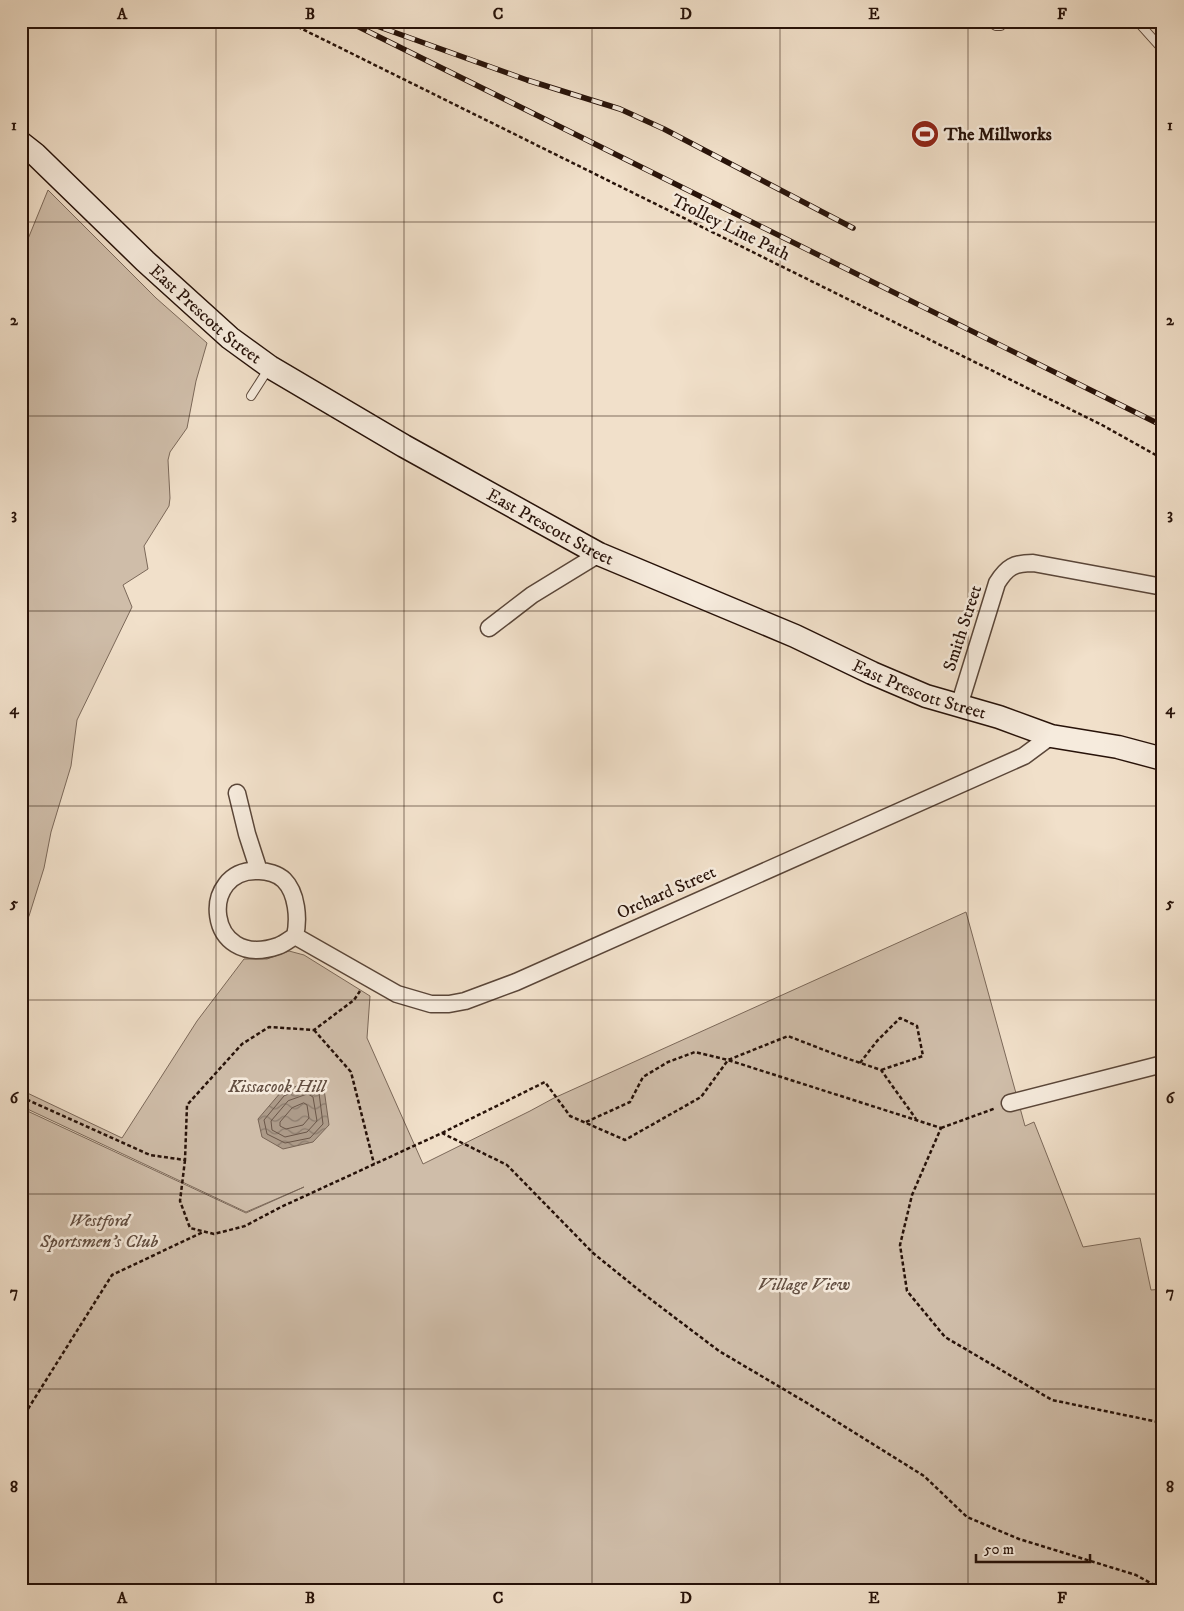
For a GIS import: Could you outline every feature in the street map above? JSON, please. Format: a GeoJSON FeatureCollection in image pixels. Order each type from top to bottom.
{"type":"FeatureCollection","features":[{"type":"Feature","properties":{"kind":"main road","name":"East Prescott Street"},"geometry":{"type":"LineString","coordinates":[[21,143],[35,154],[145,262],[195,308],[230,338],[270,367],[404,446],[599,554],[795,636],[872,674],[917,693],[999,717],[1050,736],[1118,747],[1163,758]]}},
{"type":"Feature","properties":{"kind":"street"},"geometry":{"type":"LineString","coordinates":[[489,628],[532,595],[599,554]]}},
{"type":"Feature","properties":{"kind":"street","name":"Smith Street"},"geometry":{"type":"LineString","coordinates":[[959,706],[992,598],[1004,572],[1011,567],[1018,563],[1033,563],[1163,587]]}},
{"type":"Feature","properties":{"kind":"street","name":"Orchard Street"},"geometry":{"type":"LineString","coordinates":[[295,936],[397,994],[431,1004],[449,1004],[489,993],[1024,756],[1050,736]]}},
{"type":"Feature","properties":{"kind":"street"},"geometry":{"type":"LineString","coordinates":[[238,793],[246,834],[259,871]]}},
{"type":"Feature","properties":{"kind":"street"},"geometry":{"type":"LineString","coordinates":[[253,871],[268,872],[284,880],[293,896],[298,926],[295,936],[279,946],[255,950],[235,945],[223,933],[218,915],[219,899],[226,884],[236,875],[253,871]]}},
{"type":"Feature","properties":{"kind":"street"},"geometry":{"type":"LineString","coordinates":[[1010,1103],[1163,1064]]}},
{"type":"Feature","properties":{"kind":"lane"},"geometry":{"type":"LineString","coordinates":[[988,21],[996,26],[1001,26],[1004,21]]}},
{"type":"Feature","properties":{"kind":"lane"},"geometry":{"type":"LineString","coordinates":[[1137,21],[1163,50]]}},
{"type":"Feature","properties":{"kind":"lane"},"geometry":{"type":"LineString","coordinates":[[251,396],[270,367]]}},
{"type":"Feature","properties":{"kind":"path","name":"Trolley Line Path"},"geometry":{"type":"LineString","coordinates":[[286,21],[1094,421],[1163,459]]}},
{"type":"Feature","properties":{"kind":"path"},"geometry":{"type":"LineString","coordinates":[[368,978],[354,1000],[314,1030],[269,1027],[242,1044],[186,1105],[185,1160],[180,1201],[190,1228],[214,1234],[245,1226],[281,1207],[442,1133],[545,1082],[570,1116],[625,1140],[701,1096],[728,1060],[788,1036],[881,1070],[917,1121]]}},
{"type":"Feature","properties":{"kind":"path"},"geometry":{"type":"LineString","coordinates":[[860,1062],[877,1041],[900,1018],[917,1026],[923,1056],[881,1070]]}},
{"type":"Feature","properties":{"kind":"path"},"geometry":{"type":"LineString","coordinates":[[314,1030],[351,1072],[374,1164]]}},
{"type":"Feature","properties":{"kind":"path"},"geometry":{"type":"LineString","coordinates":[[586,1122],[630,1102],[643,1077],[668,1062],[695,1052],[728,1060],[941,1128],[1010,1103]]}},
{"type":"Feature","properties":{"kind":"path"},"geometry":{"type":"LineString","coordinates":[[21,1096],[150,1155],[185,1160]]}},
{"type":"Feature","properties":{"kind":"path"},"geometry":{"type":"LineString","coordinates":[[941,1128],[912,1196],[900,1245],[907,1291],[945,1337],[1052,1400],[1163,1423]]}},
{"type":"Feature","properties":{"kind":"path"},"geometry":{"type":"LineString","coordinates":[[442,1133],[507,1165],[593,1254],[645,1295],[719,1351],[924,1476],[967,1517],[1019,1539],[1136,1575],[1163,1590]]}},
{"type":"Feature","properties":{"kind":"path"},"geometry":{"type":"LineString","coordinates":[[21,1420],[112,1275],[204,1232]]}},
{"type":"Feature","properties":{"kind":"green space"},"geometry":{"type":"Polygon","coordinates":[[[48,190],[156,298],[207,343],[196,381],[187,428],[170,452],[168,460],[169,506],[144,546],[148,569],[123,585],[132,607],[77,720],[71,766],[51,832],[44,868],[29,916],[21,931],[21,256],[48,190]]]}},
{"type":"Feature","properties":{"kind":"green space","name":"Village View"},"geometry":{"type":"Polygon","coordinates":[[[966,912],[1025,1126],[1034,1122],[1083,1247],[1140,1238],[1151,1290],[1163,1289],[1163,1590],[21,1590],[21,1108],[246,1213],[304,1187],[246,1212],[21,1106],[21,1090],[122,1138],[197,1021],[244,959],[267,959],[289,951],[304,955],[370,996],[367,1038],[423,1164],[554,1098],[966,912]]]}},
{"type":"Feature","properties":{"kind":"water"},"geometry":{"type":"Polygon","coordinates":[[[310,1081],[324,1089],[329,1125],[313,1142],[283,1149],[262,1137],[258,1119],[281,1092],[310,1081]]]}},
{"type":"Feature","properties":{"kind":"railway"},"geometry":{"type":"LineString","coordinates":[[347,21],[1163,426]]}},
{"type":"Feature","properties":{"kind":"railway"},"geometry":{"type":"LineString","coordinates":[[363,21],[527,80],[620,109],[664,129],[853,228]]}},
{"type":"Feature","properties":{"kind":"place","name":"The Millworks"},"geometry":{"type":"Point","coordinates":[925,134]}},
{"type":"Feature","properties":{"kind":"park label","name":"Kissacook Hill"},"geometry":{"type":"Point","coordinates":[277,1086]}},
{"type":"Feature","properties":{"kind":"park label","name":"Westford Sportsmen’s Club"},"geometry":{"type":"Point","coordinates":[99,1230]}}]}
